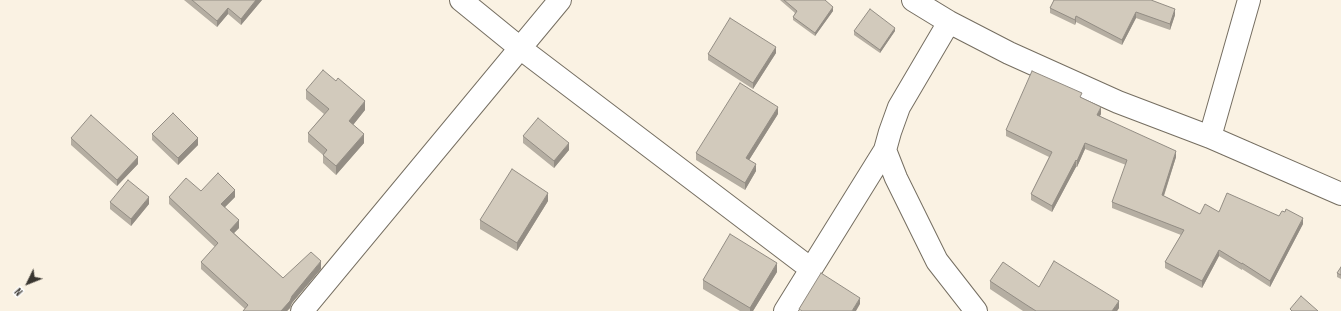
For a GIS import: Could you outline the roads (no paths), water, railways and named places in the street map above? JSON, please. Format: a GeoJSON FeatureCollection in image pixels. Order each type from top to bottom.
{"type":"FeatureCollection","features":[{"type":"Feature","properties":{"kind":"street"},"geometry":{"type":"LineString","coordinates":[[461,0],[520,48],[811,269]]}},
{"type":"Feature","properties":{"kind":"street"},"geometry":{"type":"LineString","coordinates":[[302,311],[560,0]]}},
{"type":"Feature","properties":{"kind":"street"},"geometry":{"type":"LineString","coordinates":[[913,0],[949,22],[1009,53],[1111,98],[1210,137],[1341,194]]}},
{"type":"Feature","properties":{"kind":"street"},"geometry":{"type":"LineString","coordinates":[[1210,137],[1249,0]]}},
{"type":"Feature","properties":{"kind":"street"},"geometry":{"type":"LineString","coordinates":[[785,311],[885,150],[899,107],[949,22]]}},
{"type":"Feature","properties":{"kind":"street"},"geometry":{"type":"LineString","coordinates":[[885,150],[896,178],[937,261],[976,311]]}}]}
